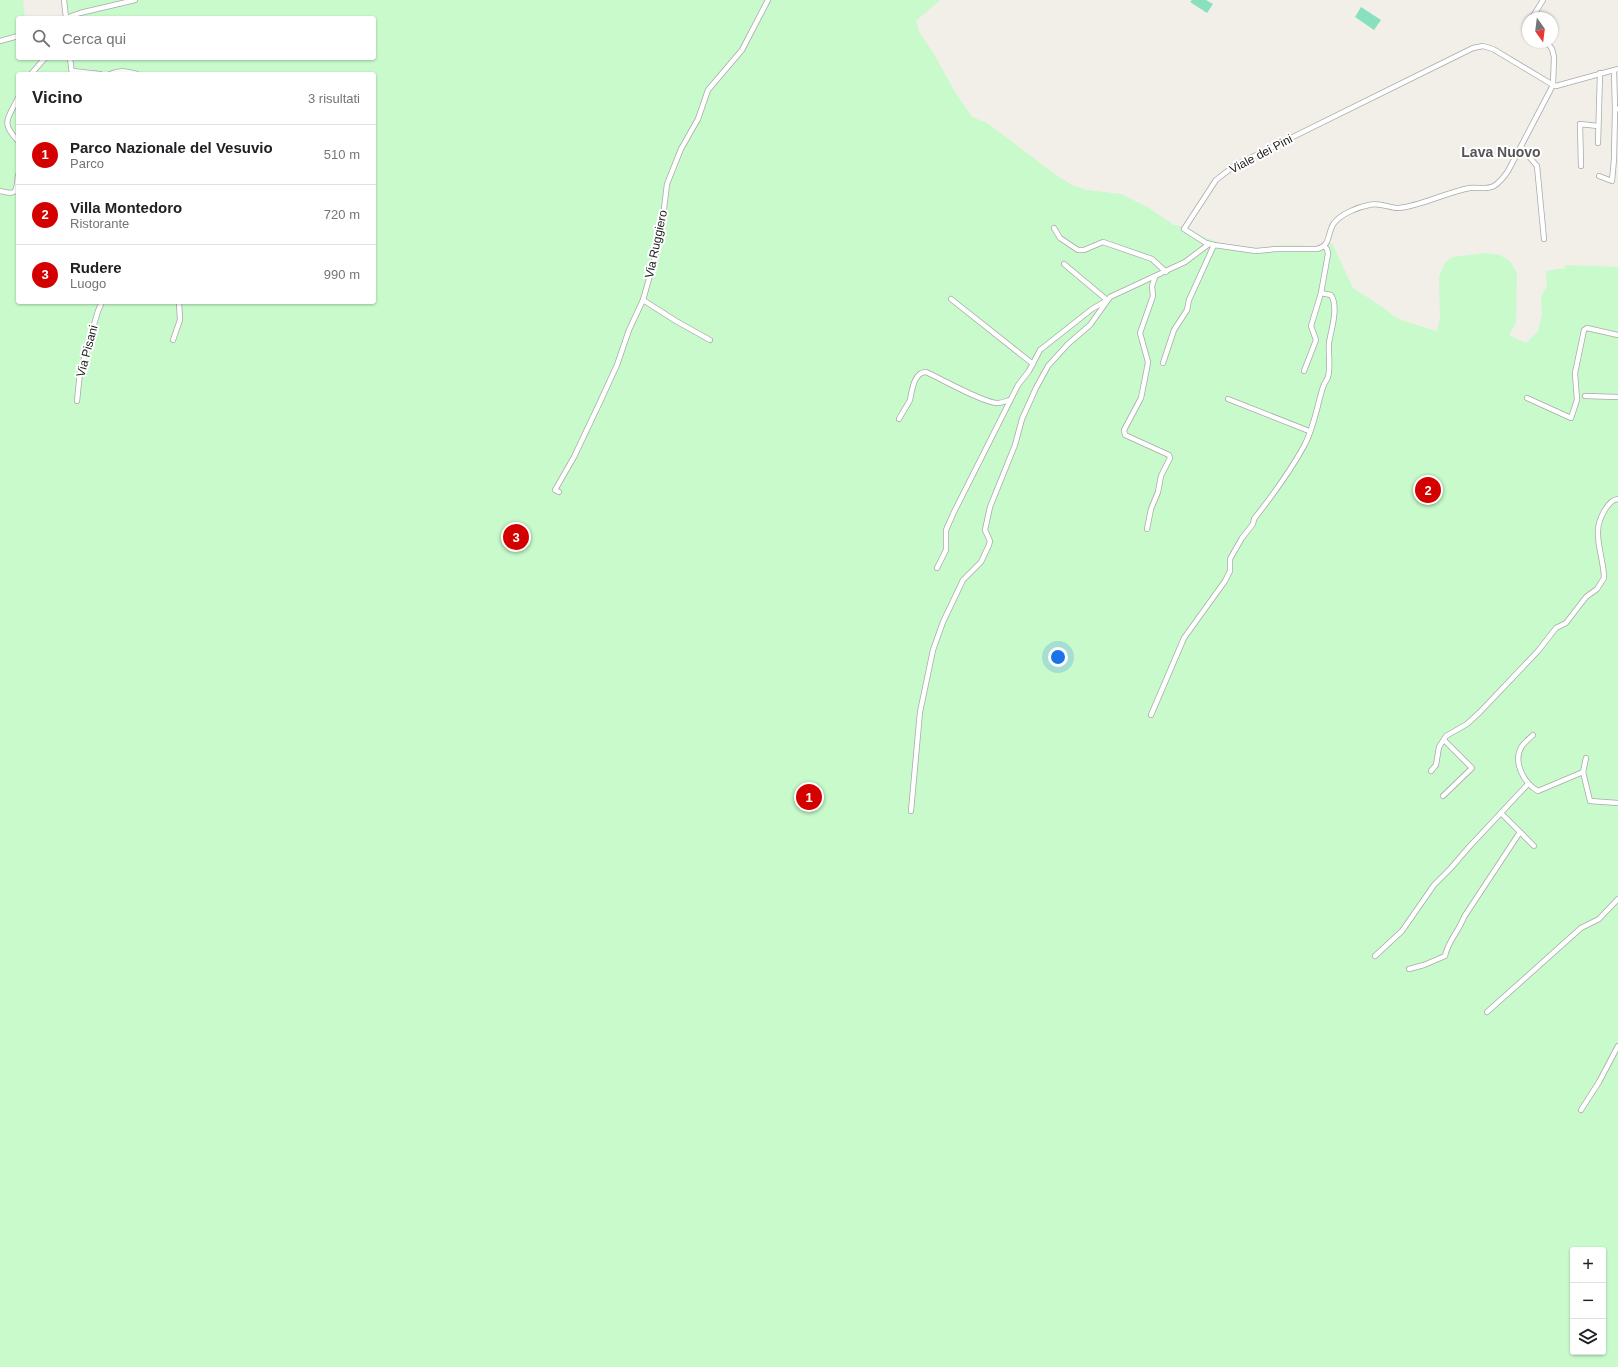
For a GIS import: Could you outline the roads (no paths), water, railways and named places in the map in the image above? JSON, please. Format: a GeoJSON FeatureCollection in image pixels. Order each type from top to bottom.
{"type":"FeatureCollection","features":[{"type":"Feature","properties":{"kind":"street"},"geometry":{"type":"LineString","coordinates":[[64,0],[66,16]]}},
{"type":"Feature","properties":{"kind":"street"},"geometry":{"type":"LineString","coordinates":[[72,16],[135,0]]}},
{"type":"Feature","properties":{"kind":"street","name":"Via Ruggiero"},"geometry":{"type":"LineString","coordinates":[[559,492],[555,490],[574,457],[600,402],[617,365],[629,330],[643,300],[657,246],[667,184],[680,149],[698,119],[710,86],[730,66],[742,50],[768,0]]}},
{"type":"Feature","properties":{"kind":"street"},"geometry":{"type":"LineString","coordinates":[[1536,12],[1543,0]]}},
{"type":"Feature","properties":{"kind":"street"},"geometry":{"type":"LineString","coordinates":[[0,41],[16,37]]}},
{"type":"Feature","properties":{"kind":"street","name":"Viale dei Pini"},"geometry":{"type":"LineString","coordinates":[[1324,246],[1317,249],[1276,249],[1256,251],[1209,244],[1184,229],[1216,180],[1234,166],[1473,48],[1483,46],[1493,49],[1552,85]]}},
{"type":"Feature","properties":{"kind":"street"},"geometry":{"type":"LineString","coordinates":[[1304,372],[1316,340],[1311,326],[1321,293],[1328,254],[1327,249],[1324,246],[1327,243],[1334,224],[1344,216],[1363,206],[1371,204],[1400,208],[1470,188],[1488,188],[1502,180],[1552,85],[1551,48]]}},
{"type":"Feature","properties":{"kind":"street"},"geometry":{"type":"LineString","coordinates":[[33,72],[43,60]]}},
{"type":"Feature","properties":{"kind":"street"},"geometry":{"type":"LineString","coordinates":[[70,60],[72,72],[87,72]]}},
{"type":"Feature","properties":{"kind":"street"},"geometry":{"type":"LineString","coordinates":[[1552,85],[1560,85],[1616,69],[1616,109],[1612,181],[1598,176]]}},
{"type":"Feature","properties":{"kind":"street"},"geometry":{"type":"LineString","coordinates":[[1598,143],[1600,73]]}},
{"type":"Feature","properties":{"kind":"street"},"geometry":{"type":"LineString","coordinates":[[16,101],[7,116],[5,124],[8,132],[16,139]]}},
{"type":"Feature","properties":{"kind":"street"},"geometry":{"type":"LineString","coordinates":[[1581,166],[1580,124],[1598,126]]}},
{"type":"Feature","properties":{"kind":"street"},"geometry":{"type":"LineString","coordinates":[[1520,147],[1537,166],[1544,239]]}},
{"type":"Feature","properties":{"kind":"street"},"geometry":{"type":"LineString","coordinates":[[0,191],[10,194],[16,191]]}},
{"type":"Feature","properties":{"kind":"street"},"geometry":{"type":"LineString","coordinates":[[1054,228],[1060,238],[1078,250],[1084,250],[1103,242],[1152,259],[1166,272]]}},
{"type":"Feature","properties":{"kind":"street"},"geometry":{"type":"LineString","coordinates":[[937,568],[946,550],[946,530],[951,518],[1010,400],[1018,385],[1029,372],[1040,350],[1092,309],[1110,297],[1185,262],[1209,244]]}},
{"type":"Feature","properties":{"kind":"street"},"geometry":{"type":"LineString","coordinates":[[1163,363],[1174,330],[1187,310],[1189,300],[1214,245]]}},
{"type":"Feature","properties":{"kind":"street"},"geometry":{"type":"LineString","coordinates":[[1064,264],[1106,300]]}},
{"type":"Feature","properties":{"kind":"street"},"geometry":{"type":"LineString","coordinates":[[1147,529],[1151,509],[1158,492],[1161,476],[1170,456],[1125,436],[1124,430],[1141,398],[1148,362],[1140,333],[1153,296],[1152,286],[1155,277]]}},
{"type":"Feature","properties":{"kind":"street"},"geometry":{"type":"LineString","coordinates":[[1151,715],[1184,638],[1225,581],[1230,571],[1229,561],[1242,538],[1285,477],[1304,445],[1316,414],[1323,385],[1328,377],[1330,360],[1329,344],[1334,316],[1332,296],[1321,293]]}},
{"type":"Feature","properties":{"kind":"street"},"geometry":{"type":"LineString","coordinates":[[951,299],[1032,364]]}},
{"type":"Feature","properties":{"kind":"street"},"geometry":{"type":"LineString","coordinates":[[643,300],[710,340]]}},
{"type":"Feature","properties":{"kind":"street"},"geometry":{"type":"LineString","coordinates":[[911,811],[917,764],[920,712],[933,650],[938,634],[963,580],[981,562],[989,545],[990,541],[985,530],[990,506],[1015,445],[1022,419],[1036,388],[1048,366],[1068,344],[1098,316],[1106,300]]}},
{"type":"Feature","properties":{"kind":"street","name":"Via Pisani"},"geometry":{"type":"LineString","coordinates":[[77,401],[80,372],[101,304]]}},
{"type":"Feature","properties":{"kind":"street"},"geometry":{"type":"LineString","coordinates":[[173,340],[180,320],[179,304]]}},
{"type":"Feature","properties":{"kind":"street"},"geometry":{"type":"LineString","coordinates":[[1527,398],[1571,418],[1577,400],[1575,374],[1584,330],[1587,328],[1618,334]]}},
{"type":"Feature","properties":{"kind":"street"},"geometry":{"type":"LineString","coordinates":[[899,419],[909,401],[912,389],[919,374],[923,372],[926,372],[991,402],[996,403],[1010,400]]}},
{"type":"Feature","properties":{"kind":"street"},"geometry":{"type":"LineString","coordinates":[[1585,396],[1618,397]]}},
{"type":"Feature","properties":{"kind":"street"},"geometry":{"type":"LineString","coordinates":[[1228,400],[1309,431]]}},
{"type":"Feature","properties":{"kind":"street"},"geometry":{"type":"LineString","coordinates":[[1431,771],[1436,765],[1439,747],[1446,736],[1467,724],[1480,712],[1538,651],[1556,628],[1566,623],[1586,598],[1597,589],[1604,578],[1598,531],[1608,504],[1613,499],[1618,499]]}},
{"type":"Feature","properties":{"kind":"street"},"geometry":{"type":"LineString","coordinates":[[1533,734],[1522,745],[1520,756],[1520,770],[1528,784],[1538,791],[1583,772]]}},
{"type":"Feature","properties":{"kind":"street"},"geometry":{"type":"LineString","coordinates":[[1443,796],[1472,768],[1444,740]]}},
{"type":"Feature","properties":{"kind":"street"},"geometry":{"type":"LineString","coordinates":[[1586,758],[1583,772],[1590,801],[1618,802]]}},
{"type":"Feature","properties":{"kind":"street"},"geometry":{"type":"LineString","coordinates":[[1375,956],[1397,937],[1434,884],[1451,868],[1528,784]]}},
{"type":"Feature","properties":{"kind":"street"},"geometry":{"type":"LineString","coordinates":[[1501,813],[1534,846]]}},
{"type":"Feature","properties":{"kind":"street"},"geometry":{"type":"LineString","coordinates":[[1409,970],[1445,956],[1447,947],[1460,928],[1464,917],[1520,832]]}},
{"type":"Feature","properties":{"kind":"street"},"geometry":{"type":"LineString","coordinates":[[1487,1012],[1581,928],[1599,919],[1618,899]]}},
{"type":"Feature","properties":{"kind":"street"},"geometry":{"type":"LineString","coordinates":[[1581,1110],[1599,1082],[1618,1046]]}},
{"type":"Feature","properties":{"kind":"place","name":"Villa Montedoro"},"geometry":{"type":"Point","coordinates":[1428,490]}},
{"type":"Feature","properties":{"kind":"place","name":"Rudere"},"geometry":{"type":"Point","coordinates":[516,537]}},
{"type":"Feature","properties":{"kind":"place","name":"Parco Nazionale del Vesuvio"},"geometry":{"type":"Point","coordinates":[809,797]}},
{"type":"Feature","properties":{"kind":"district","name":"Lava Nuovo"},"geometry":{"type":"Point","coordinates":[1501,152]}}]}
